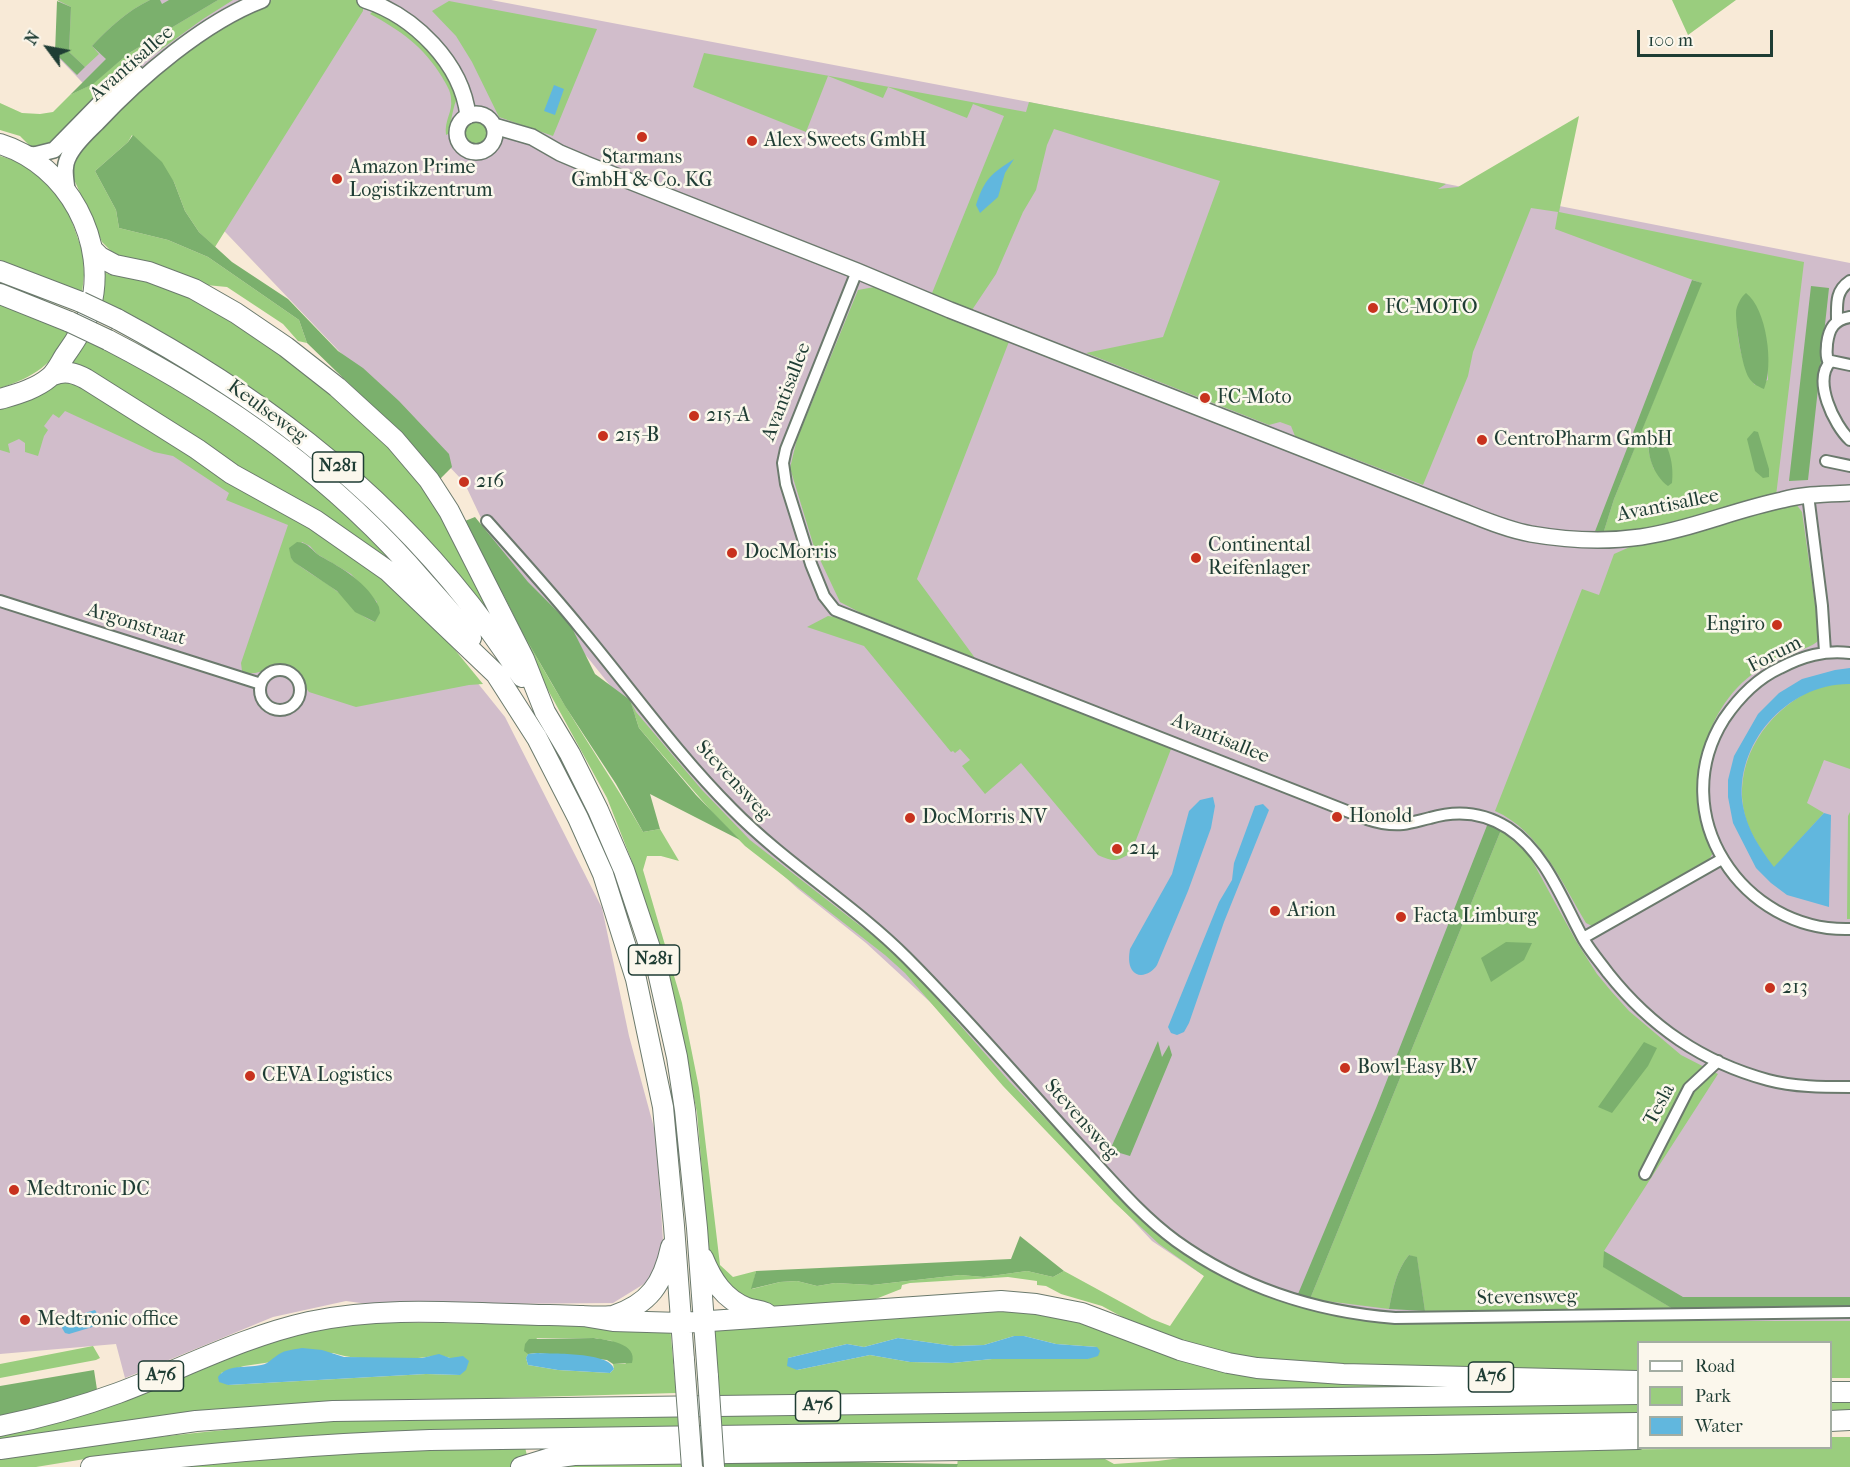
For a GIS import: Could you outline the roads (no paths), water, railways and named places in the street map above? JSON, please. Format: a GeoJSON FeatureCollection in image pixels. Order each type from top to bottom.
{"type":"FeatureCollection","features":[{"type":"Feature","properties":{"kind":"highway"},"geometry":{"type":"LineString","coordinates":[[0,144],[41,166],[67,190],[81,215],[94,251],[94,284],[90,308],[82,330],[53,375],[33,387],[0,399]]}},
{"type":"Feature","properties":{"kind":"highway","name":"N281"},"geometry":{"type":"LineString","coordinates":[[94,251],[115,266],[149,272],[183,284],[236,313],[324,377],[395,440],[429,480],[449,511],[524,659],[545,712],[570,754],[598,810],[624,870],[658,972],[675,1047],[685,1110],[698,1245],[714,1467]]}},
{"type":"Feature","properties":{"kind":"highway","name":"Keulseweg"},"geometry":{"type":"LineString","coordinates":[[0,271],[81,302],[177,352],[247,397],[311,444],[361,487],[449,577],[498,641],[545,712]]}},
{"type":"Feature","properties":{"kind":"highway","name":"Keulseweg"},"geometry":{"type":"LineString","coordinates":[[0,294],[108,340],[191,385],[271,439],[321,479],[412,567],[467,632],[496,674]]}},
{"type":"Feature","properties":{"kind":"highway","name":"N281"},"geometry":{"type":"LineString","coordinates":[[53,375],[63,372],[86,379],[197,449],[232,474],[346,540],[393,576],[496,674],[537,738],[560,782],[606,885],[636,980],[663,1107],[675,1226],[692,1467]]}},
{"type":"Feature","properties":{"kind":"highway"},"geometry":{"type":"LineString","coordinates":[[583,1316],[613,1316],[632,1308],[650,1294],[664,1272],[675,1226]]}},
{"type":"Feature","properties":{"kind":"highway","name":"A76"},"geometry":{"type":"LineString","coordinates":[[698,1245],[712,1277],[727,1296],[744,1306],[777,1317]]}},
{"type":"Feature","properties":{"kind":"highway","name":"A76"},"geometry":{"type":"LineString","coordinates":[[704,1322],[1001,1302],[1036,1304],[1097,1317],[1202,1357],[1257,1368],[1343,1374],[1637,1382]]}},
{"type":"Feature","properties":{"kind":"highway","name":"A76"},"geometry":{"type":"LineString","coordinates":[[0,1426],[83,1405],[245,1342],[315,1321],[361,1315],[406,1313],[583,1316],[613,1321],[681,1323]]}},
{"type":"Feature","properties":{"kind":"highway"},"geometry":{"type":"LineString","coordinates":[[681,1323],[704,1322]]}},
{"type":"Feature","properties":{"kind":"highway"},"geometry":{"type":"LineString","coordinates":[[1832,1392],[1850,1392]]}},
{"type":"Feature","properties":{"kind":"highway","name":"A76"},"geometry":{"type":"LineString","coordinates":[[0,1449],[196,1421],[333,1411],[1637,1394]]}},
{"type":"Feature","properties":{"kind":"highway","name":"A76"},"geometry":{"type":"LineString","coordinates":[[92,1467],[253,1449],[419,1441],[1637,1423]]}},
{"type":"Feature","properties":{"kind":"highway"},"geometry":{"type":"LineString","coordinates":[[521,1467],[547,1459],[574,1455],[1443,1444],[1637,1439]]}},
{"type":"Feature","properties":{"kind":"street","name":"Avantisallee"},"geometry":{"type":"LineString","coordinates":[[20,153],[34,155],[54,150],[120,86],[189,32],[238,0]]}},
{"type":"Feature","properties":{"kind":"street","name":"Avantisallee"},"geometry":{"type":"LineString","coordinates":[[67,190],[65,168],[69,155],[109,110],[192,40],[224,19],[262,0]]}},
{"type":"Feature","properties":{"kind":"street"},"geometry":{"type":"LineString","coordinates":[[365,0],[401,17],[431,42],[458,82],[474,115]]}},
{"type":"Feature","properties":{"kind":"street"},"geometry":{"type":"LineString","coordinates":[[389,0],[406,9],[447,46],[466,78],[474,115]]}},
{"type":"Feature","properties":{"kind":"street","name":"Avantisallee"},"geometry":{"type":"LineString","coordinates":[[474,115],[490,120],[494,132],[532,137],[560,153],[950,310],[1504,527],[1530,534],[1564,538],[1639,538],[1699,524],[1781,500],[1808,495],[1850,493]]}},
{"type":"Feature","properties":{"kind":"street"},"geometry":{"type":"LineString","coordinates":[[474,115],[461,122],[458,130],[459,139],[464,146],[471,150],[483,150],[490,145],[494,132]]}},
{"type":"Feature","properties":{"kind":"street","name":"Avantisallee"},"geometry":{"type":"LineString","coordinates":[[857,271],[786,449],[783,463],[786,484],[815,578],[824,596],[836,610],[1367,819],[1385,824],[1404,824],[1449,813],[1474,813],[1487,817],[1510,829],[1534,852],[1553,881],[1591,952],[1621,989],[1654,1022],[1680,1041],[1718,1061],[1769,1081],[1823,1088],[1850,1087]]}},
{"type":"Feature","properties":{"kind":"street"},"geometry":{"type":"LineString","coordinates":[[1829,363],[1826,353],[1828,334],[1837,321],[1844,294],[1842,286],[1850,281]]}},
{"type":"Feature","properties":{"kind":"street"},"geometry":{"type":"LineString","coordinates":[[1837,321],[1850,317]]}},
{"type":"Feature","properties":{"kind":"street"},"geometry":{"type":"LineString","coordinates":[[1850,365],[1834,361],[1829,363],[1826,367],[1825,386],[1828,409],[1836,424],[1850,440]]}},
{"type":"Feature","properties":{"kind":"street"},"geometry":{"type":"LineString","coordinates":[[1826,461],[1850,466]]}},
{"type":"Feature","properties":{"kind":"street","name":"Forum"},"geometry":{"type":"LineString","coordinates":[[1808,495],[1822,606],[1825,652]]}},
{"type":"Feature","properties":{"kind":"street","name":"Stevensweg"},"geometry":{"type":"LineString","coordinates":[[487,521],[544,584],[672,742],[731,809],[784,857],[891,943],[1133,1204],[1168,1235],[1215,1266],[1259,1287],[1292,1298],[1335,1310],[1388,1317],[1850,1312]]}},
{"type":"Feature","properties":{"kind":"street","name":"Argonstraat"},"geometry":{"type":"LineString","coordinates":[[0,601],[261,684]]}},
{"type":"Feature","properties":{"kind":"street","name":"Forum"},"geometry":{"type":"LineString","coordinates":[[1850,653],[1825,652],[1797,660],[1771,672],[1749,688],[1734,704],[1715,734],[1706,761],[1703,789],[1706,817],[1722,859],[1747,891],[1784,915],[1806,924],[1850,929]]}},
{"type":"Feature","properties":{"kind":"street"},"geometry":{"type":"LineString","coordinates":[[1583,938],[1722,859]]}},
{"type":"Feature","properties":{"kind":"street","name":"Tesla"},"geometry":{"type":"LineString","coordinates":[[1645,1174],[1689,1088],[1718,1061]]}},
{"type":"Feature","properties":{"kind":"water"},"geometry":{"type":"Polygon","coordinates":[[[554,85],[564,89],[555,115],[544,111],[554,85]]]}},
{"type":"Feature","properties":{"kind":"water"},"geometry":{"type":"Polygon","coordinates":[[[1014,159],[1005,173],[998,197],[980,213],[976,205],[982,189],[994,173],[1014,159]]]}},
{"type":"Feature","properties":{"kind":"water"},"geometry":{"type":"Polygon","coordinates":[[[1850,668],[1850,684],[1827,686],[1806,694],[1786,706],[1769,721],[1756,740],[1747,761],[1742,783],[1743,806],[1751,831],[1774,867],[1824,813],[1831,815],[1829,907],[1787,895],[1756,868],[1733,823],[1728,797],[1728,780],[1734,756],[1758,714],[1779,693],[1802,679],[1850,668]]]}},
{"type":"Feature","properties":{"kind":"water"},"geometry":{"type":"Polygon","coordinates":[[[1213,797],[1215,806],[1211,828],[1157,965],[1149,973],[1138,975],[1130,965],[1130,949],[1172,874],[1189,811],[1200,800],[1213,797]]]}},
{"type":"Feature","properties":{"kind":"water"},"geometry":{"type":"Polygon","coordinates":[[[1263,804],[1269,810],[1224,922],[1189,1023],[1184,1032],[1177,1035],[1171,1033],[1168,1027],[1219,902],[1232,880],[1234,863],[1255,806],[1263,804]]]}},
{"type":"Feature","properties":{"kind":"water"},"geometry":{"type":"Polygon","coordinates":[[[95,1310],[101,1320],[99,1325],[69,1334],[65,1333],[62,1328],[64,1319],[95,1310]]]}},
{"type":"Feature","properties":{"kind":"water"},"geometry":{"type":"Polygon","coordinates":[[[1014,1336],[1024,1336],[1056,1344],[1097,1347],[1100,1351],[1098,1356],[1088,1359],[992,1359],[952,1363],[910,1362],[870,1355],[797,1370],[787,1366],[788,1358],[847,1344],[864,1347],[898,1338],[954,1346],[984,1345],[1014,1336]]]}},
{"type":"Feature","properties":{"kind":"water"},"geometry":{"type":"Polygon","coordinates":[[[302,1348],[322,1350],[344,1357],[422,1358],[439,1354],[450,1358],[463,1356],[469,1361],[466,1370],[460,1375],[426,1374],[228,1385],[219,1382],[218,1377],[228,1369],[261,1365],[284,1352],[302,1348]]]}},
{"type":"Feature","properties":{"kind":"water"},"geometry":{"type":"Polygon","coordinates":[[[528,1354],[603,1359],[614,1369],[610,1373],[558,1370],[528,1365],[526,1358],[528,1354]]]}},
{"type":"Feature","properties":{"kind":"place","name":"Starmans GmbH & Co. KG"},"geometry":{"type":"Point","coordinates":[642,137]}},
{"type":"Feature","properties":{"kind":"place","name":"Alex Sweets GmbH"},"geometry":{"type":"Point","coordinates":[752,141]}},
{"type":"Feature","properties":{"kind":"place","name":"Amazon Prime Logistikzentrum"},"geometry":{"type":"Point","coordinates":[337,179]}},
{"type":"Feature","properties":{"kind":"place","name":"FC-MOTO"},"geometry":{"type":"Point","coordinates":[1373,308]}},
{"type":"Feature","properties":{"kind":"place","name":"FC-Moto"},"geometry":{"type":"Point","coordinates":[1205,398]}},
{"type":"Feature","properties":{"kind":"place","name":"215-A"},"geometry":{"type":"Point","coordinates":[694,416]}},
{"type":"Feature","properties":{"kind":"place","name":"215-B"},"geometry":{"type":"Point","coordinates":[603,436]}},
{"type":"Feature","properties":{"kind":"place","name":"CentroPharm GmbH"},"geometry":{"type":"Point","coordinates":[1482,440]}},
{"type":"Feature","properties":{"kind":"place","name":"216"},"geometry":{"type":"Point","coordinates":[464,482]}},
{"type":"Feature","properties":{"kind":"place","name":"DocMorris"},"geometry":{"type":"Point","coordinates":[732,553]}},
{"type":"Feature","properties":{"kind":"place","name":"Continental Reifenlager"},"geometry":{"type":"Point","coordinates":[1196,558]}},
{"type":"Feature","properties":{"kind":"place","name":"Engiro"},"geometry":{"type":"Point","coordinates":[1777,625]}},
{"type":"Feature","properties":{"kind":"place","name":"Honold"},"geometry":{"type":"Point","coordinates":[1337,817]}},
{"type":"Feature","properties":{"kind":"place","name":"DocMorris NV"},"geometry":{"type":"Point","coordinates":[910,818]}},
{"type":"Feature","properties":{"kind":"place","name":"214"},"geometry":{"type":"Point","coordinates":[1117,849]}},
{"type":"Feature","properties":{"kind":"place","name":"Arion"},"geometry":{"type":"Point","coordinates":[1275,911]}},
{"type":"Feature","properties":{"kind":"place","name":"Facta Limburg"},"geometry":{"type":"Point","coordinates":[1401,917]}},
{"type":"Feature","properties":{"kind":"place","name":"213"},"geometry":{"type":"Point","coordinates":[1770,988]}},
{"type":"Feature","properties":{"kind":"place","name":"Bowl-Easy B.V"},"geometry":{"type":"Point","coordinates":[1345,1068]}},
{"type":"Feature","properties":{"kind":"place","name":"CEVA Logistics"},"geometry":{"type":"Point","coordinates":[250,1076]}},
{"type":"Feature","properties":{"kind":"place","name":"Medtronic DC"},"geometry":{"type":"Point","coordinates":[14,1190]}},
{"type":"Feature","properties":{"kind":"place","name":"Medtronic office"},"geometry":{"type":"Point","coordinates":[25,1320]}}]}
